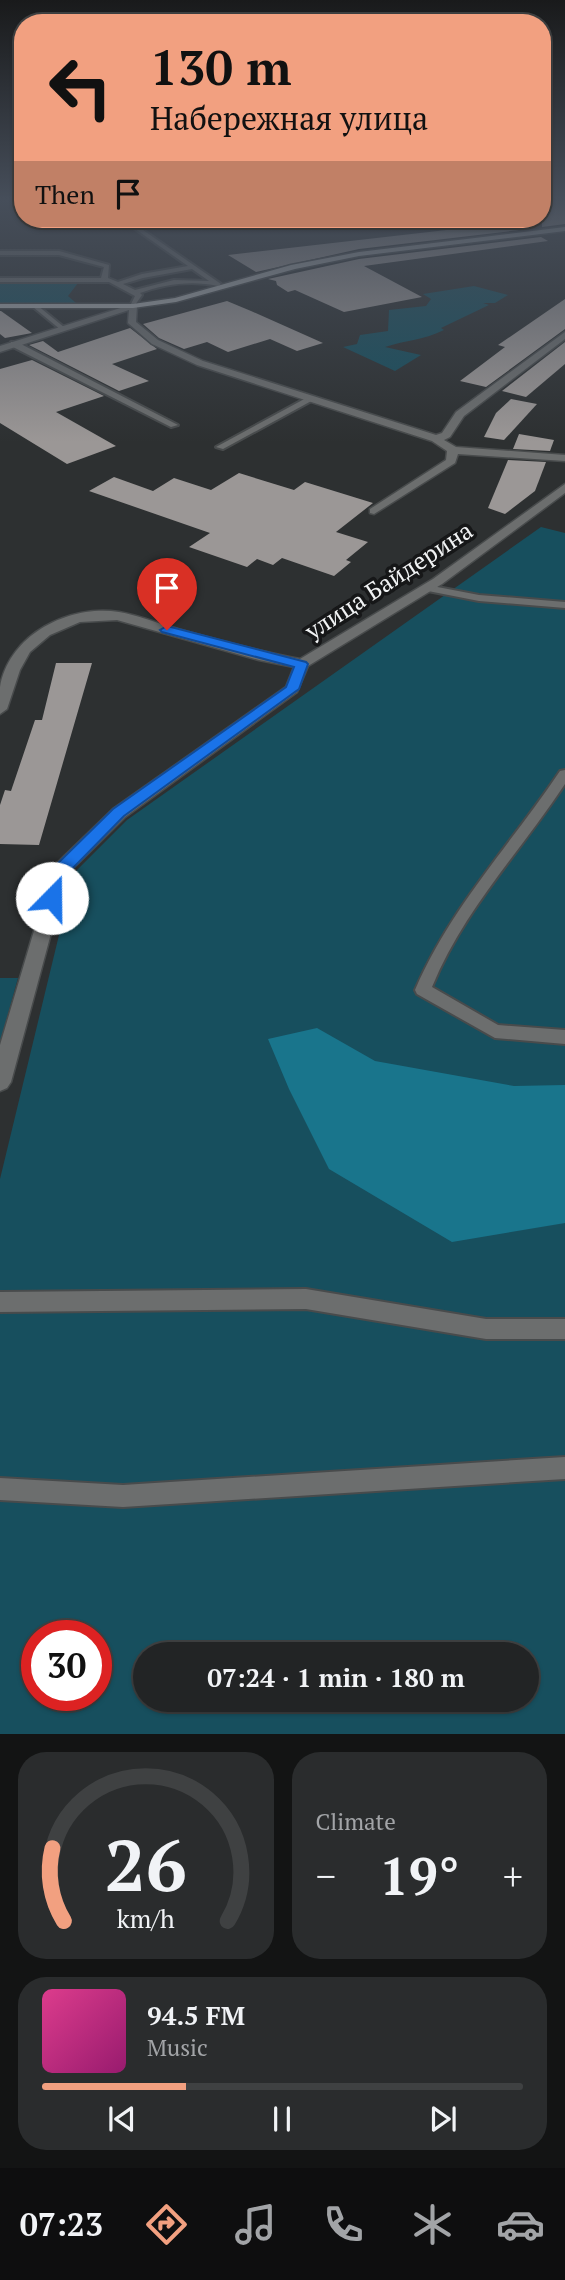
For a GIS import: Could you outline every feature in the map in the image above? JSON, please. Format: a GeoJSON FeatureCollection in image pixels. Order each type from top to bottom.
{"type":"FeatureCollection","features":[{"type":"Feature","properties":{"kind":"main road"},"geometry":{"type":"LineString","coordinates":[[0,306],[133,306],[176,300],[248,280]]}},
{"type":"Feature","properties":{"kind":"street"},"geometry":{"type":"LineString","coordinates":[[0,349],[133,306],[132,323],[155,342],[200,363],[436,439],[453,450],[565,458]]}},
{"type":"Feature","properties":{"kind":"street"},"geometry":{"type":"LineString","coordinates":[[436,439],[446,435],[460,414],[565,335]]}},
{"type":"Feature","properties":{"kind":"street"},"geometry":{"type":"LineString","coordinates":[[374,511],[451,461],[453,450]]}},
{"type":"Feature","properties":{"kind":"street","name":"улица Байдерина"},"geometry":{"type":"LineString","coordinates":[[0,1082],[60,872],[119,813],[292,689],[302,664],[427,588],[565,487]]}},
{"type":"Feature","properties":{"kind":"street"},"geometry":{"type":"LineString","coordinates":[[0,709],[23,650],[60,621],[96,614],[118,616],[264,657],[302,664]]}},
{"type":"Feature","properties":{"kind":"lane"},"geometry":{"type":"LineString","coordinates":[[0,280],[104,280],[139,295],[133,306]]}},
{"type":"Feature","properties":{"kind":"lane"},"geometry":{"type":"LineString","coordinates":[[118,284],[130,280]]}},
{"type":"Feature","properties":{"kind":"lane"},"geometry":{"type":"LineString","coordinates":[[134,293],[157,284],[182,280],[230,285]]}},
{"type":"Feature","properties":{"kind":"lane"},"geometry":{"type":"LineString","coordinates":[[212,280],[218,284]]}},
{"type":"Feature","properties":{"kind":"lane"},"geometry":{"type":"LineString","coordinates":[[35,306],[63,329]]}},
{"type":"Feature","properties":{"kind":"lane"},"geometry":{"type":"LineString","coordinates":[[14,344],[174,425]]}},
{"type":"Feature","properties":{"kind":"lane"},"geometry":{"type":"LineString","coordinates":[[220,447],[311,398]]}},
{"type":"Feature","properties":{"kind":"lane"},"geometry":{"type":"LineString","coordinates":[[427,588],[479,598],[565,605]]}},
{"type":"Feature","properties":{"kind":"lane"},"geometry":{"type":"LineString","coordinates":[[565,774],[538,817],[452,929],[423,990],[495,1031],[565,1037]]}},
{"type":"Feature","properties":{"kind":"lane"},"geometry":{"type":"LineString","coordinates":[[0,1302],[306,1299],[486,1329],[565,1329]]}},
{"type":"Feature","properties":{"kind":"lane"},"geometry":{"type":"LineString","coordinates":[[0,1489],[123,1496],[565,1468]]}},
{"type":"Feature","properties":{"kind":"shaded area"},"geometry":{"type":"Polygon","coordinates":[[[0,283],[78,283],[68,296],[76,303],[0,303],[0,283]]]}},
{"type":"Feature","properties":{"kind":"shaded area"},"geometry":{"type":"Polygon","coordinates":[[[474,286],[508,295],[495,303],[483,303],[489,305],[441,328],[444,330],[437,333],[385,347],[421,355],[395,371],[343,347],[357,344],[360,335],[388,331],[389,310],[426,306],[431,299],[423,294],[474,286]]]}},
{"type":"Feature","properties":{"kind":"shaded area"},"geometry":{"type":"Polygon","coordinates":[[[541,527],[565,533],[565,1734],[0,1734],[0,1179],[74,873],[127,820],[541,527]]]}},
{"type":"Feature","properties":{"kind":"shaded area"},"geometry":{"type":"Polygon","coordinates":[[[0,978],[18,978],[0,1043],[0,978]]]}},
{"type":"Feature","properties":{"kind":"shaded area"},"geometry":{"type":"Polygon","coordinates":[[[317,1028],[375,1061],[514,1086],[565,1085],[565,1223],[452,1242],[329,1169],[289,1089],[268,1039],[317,1028]]]}},
{"type":"Feature","properties":{"kind":"building"},"geometry":{"type":"Polygon","coordinates":[[[272,280],[390,280],[422,297],[344,312],[295,290],[288,292],[277,285],[276,281],[272,280]]]}},
{"type":"Feature","properties":{"kind":"building"},"geometry":{"type":"Polygon","coordinates":[[[565,299],[565,329],[486,387],[460,381],[505,347],[498,345],[565,299]]]}},
{"type":"Feature","properties":{"kind":"building"},"geometry":{"type":"Polygon","coordinates":[[[227,301],[323,343],[297,351],[270,339],[228,352],[207,342],[184,349],[159,338],[143,324],[227,301]]]}},
{"type":"Feature","properties":{"kind":"building"},"geometry":{"type":"Polygon","coordinates":[[[0,311],[32,333],[5,338],[0,334],[0,311]]]}},
{"type":"Feature","properties":{"kind":"building"},"geometry":{"type":"Polygon","coordinates":[[[130,328],[157,349],[112,364],[149,381],[119,391],[29,345],[43,341],[58,352],[130,328]]]}},
{"type":"Feature","properties":{"kind":"building"},"geometry":{"type":"Polygon","coordinates":[[[565,342],[565,364],[526,397],[502,391],[565,342]]]}},
{"type":"Feature","properties":{"kind":"building"},"geometry":{"type":"Polygon","coordinates":[[[32,360],[104,396],[56,412],[116,446],[67,464],[0,423],[0,369],[32,360]]]}},
{"type":"Feature","properties":{"kind":"building"},"geometry":{"type":"Polygon","coordinates":[[[511,399],[537,404],[504,440],[484,437],[496,413],[511,399]]]}},
{"type":"Feature","properties":{"kind":"building"},"geometry":{"type":"Polygon","coordinates":[[[519,434],[554,440],[550,451],[513,449],[519,434]]]}},
{"type":"Feature","properties":{"kind":"building"},"geometry":{"type":"Polygon","coordinates":[[[508,460],[546,462],[535,491],[505,514],[488,508],[508,460]]]}},
{"type":"Feature","properties":{"kind":"building"},"geometry":{"type":"Polygon","coordinates":[[[239,473],[294,490],[305,482],[373,503],[336,532],[368,542],[346,560],[351,562],[334,576],[282,558],[273,565],[257,559],[247,567],[189,547],[210,533],[89,491],[114,477],[153,491],[174,478],[211,490],[239,473]]]}},
{"type":"Feature","properties":{"kind":"building"},"geometry":{"type":"Polygon","coordinates":[[[56,663],[92,663],[39,845],[0,844],[0,805],[5,790],[11,791],[35,720],[42,720],[56,663]]]}},
{"type":"Feature","properties":{"kind":"route"},"geometry":{"type":"LineString","coordinates":[[52,898],[60,872],[119,813],[292,689],[302,664],[264,657],[167,630]]}}]}
